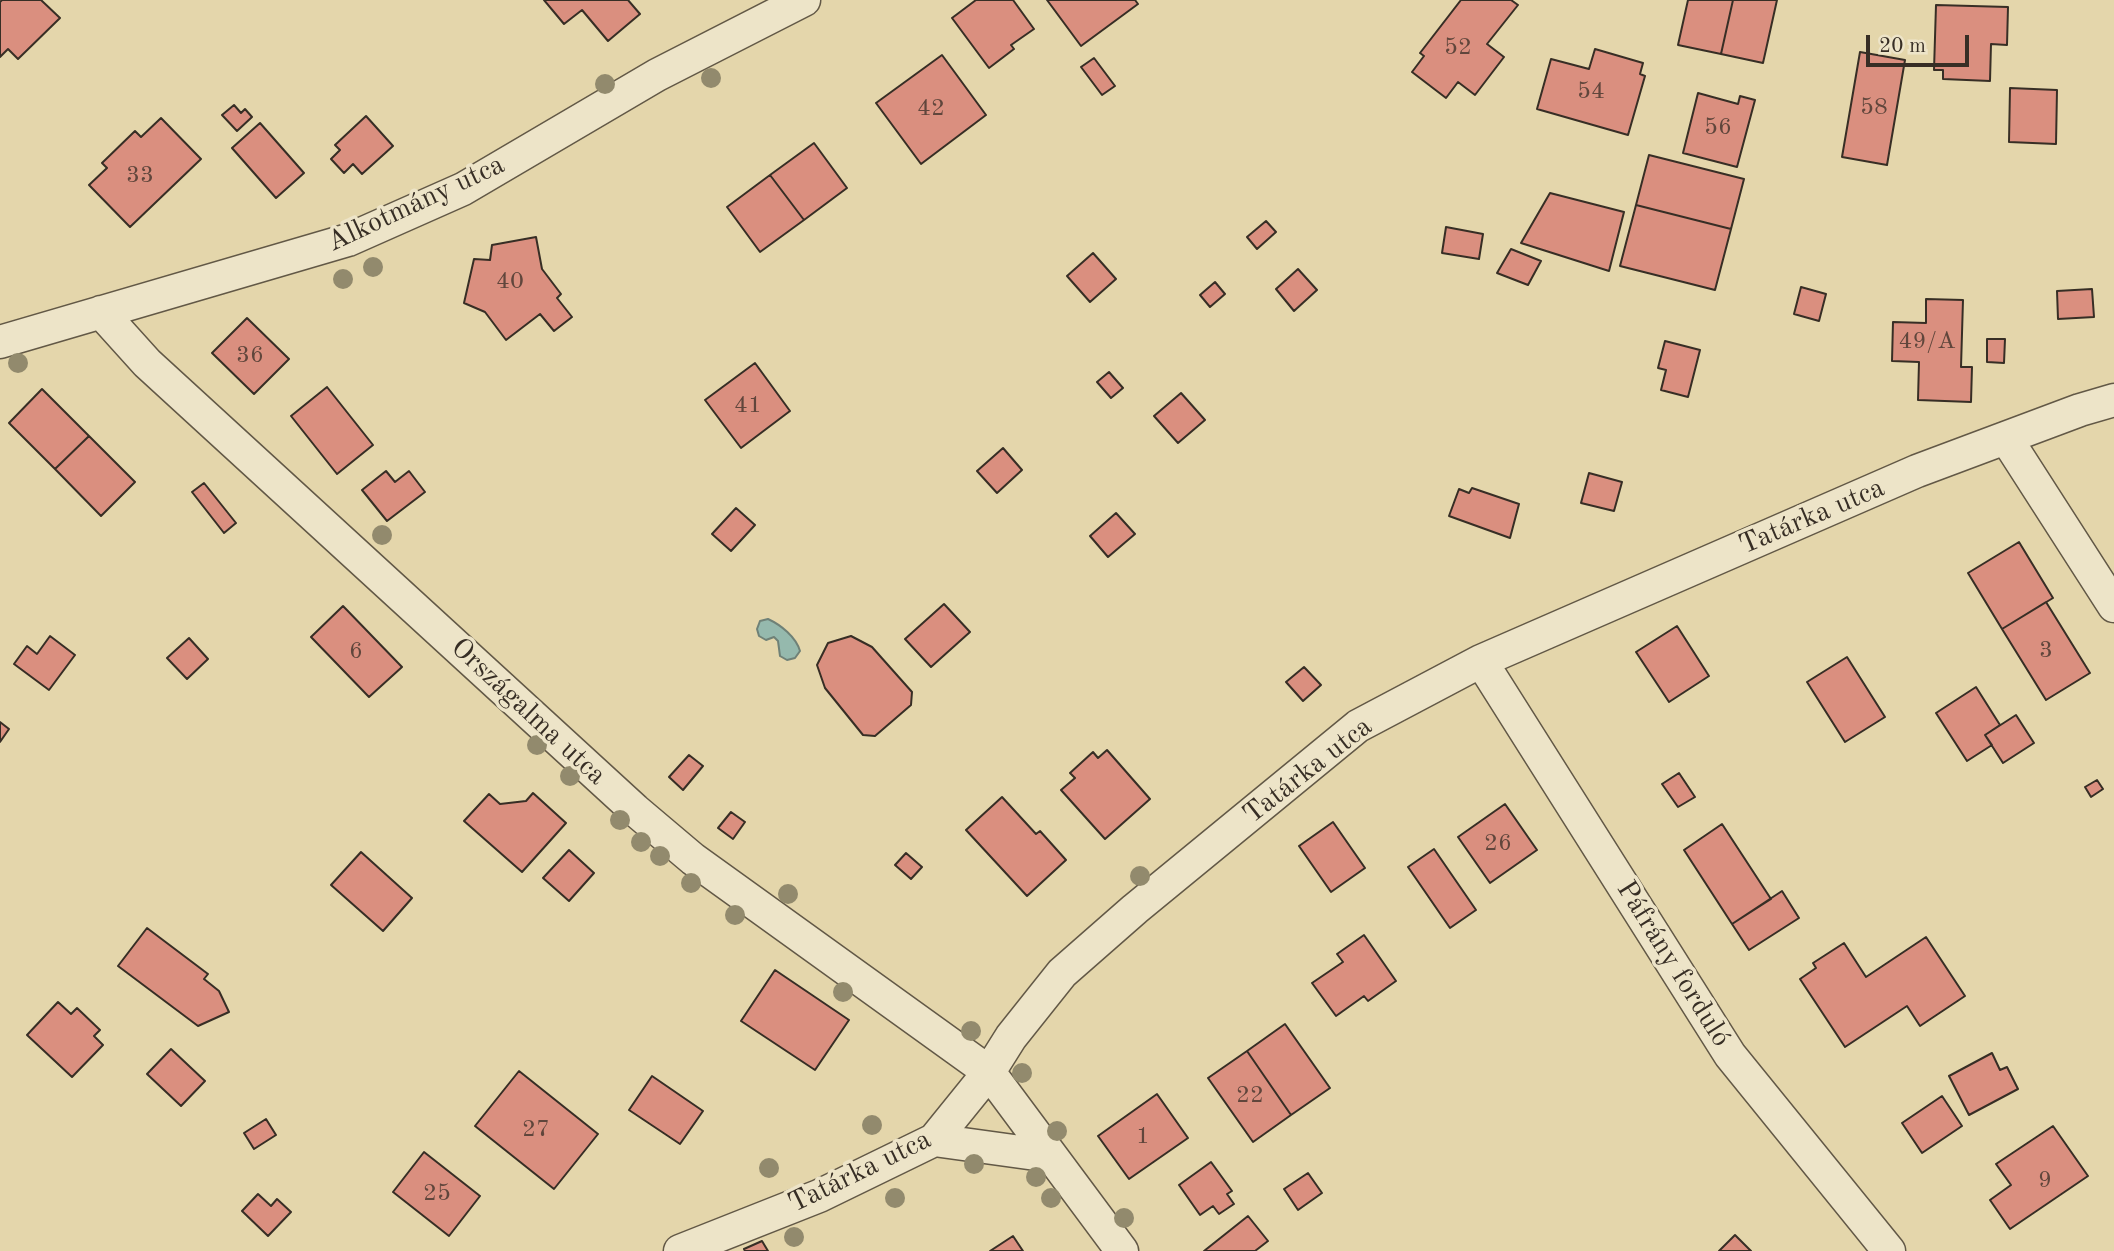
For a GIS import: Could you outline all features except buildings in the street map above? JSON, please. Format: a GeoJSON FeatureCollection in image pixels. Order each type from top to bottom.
{"type":"FeatureCollection","features":[{"type":"Feature","properties":{"kind":"street","name":"Alkotmány utca"},"geometry":{"type":"LineString","coordinates":[[0,342],[348,240],[463,189],[657,75],[804,0]]}},
{"type":"Feature","properties":{"kind":"street","name":"Országalma utca"},"geometry":{"type":"LineString","coordinates":[[101,312],[148,363],[683,851],[989,1072],[1122,1251]]}},
{"type":"Feature","properties":{"kind":"street","name":"Tatárka utca"},"geometry":{"type":"LineString","coordinates":[[680,1251],[819,1196],[934,1140],[989,1072],[1011,1037],[1062,973],[1135,909],[1358,726],[1481,661],[1917,471],[2080,410],[2114,400]]}},
{"type":"Feature","properties":{"kind":"street"},"geometry":{"type":"LineString","coordinates":[[2006,438],[2114,606]]}},
{"type":"Feature","properties":{"kind":"street","name":"Páfrány forduló"},"geometry":{"type":"LineString","coordinates":[[1481,661],[1730,1055],[1889,1251]]}},
{"type":"Feature","properties":{"kind":"street"},"geometry":{"type":"LineString","coordinates":[[934,1140],[1050,1156]]}},
{"type":"Feature","properties":{"kind":"water"},"geometry":{"type":"Polygon","coordinates":[[[768,619],[792,636],[800,651],[795,658],[787,660],[780,656],[778,641],[774,637],[766,640],[759,636],[757,629],[760,621],[768,619]]]}}]}
